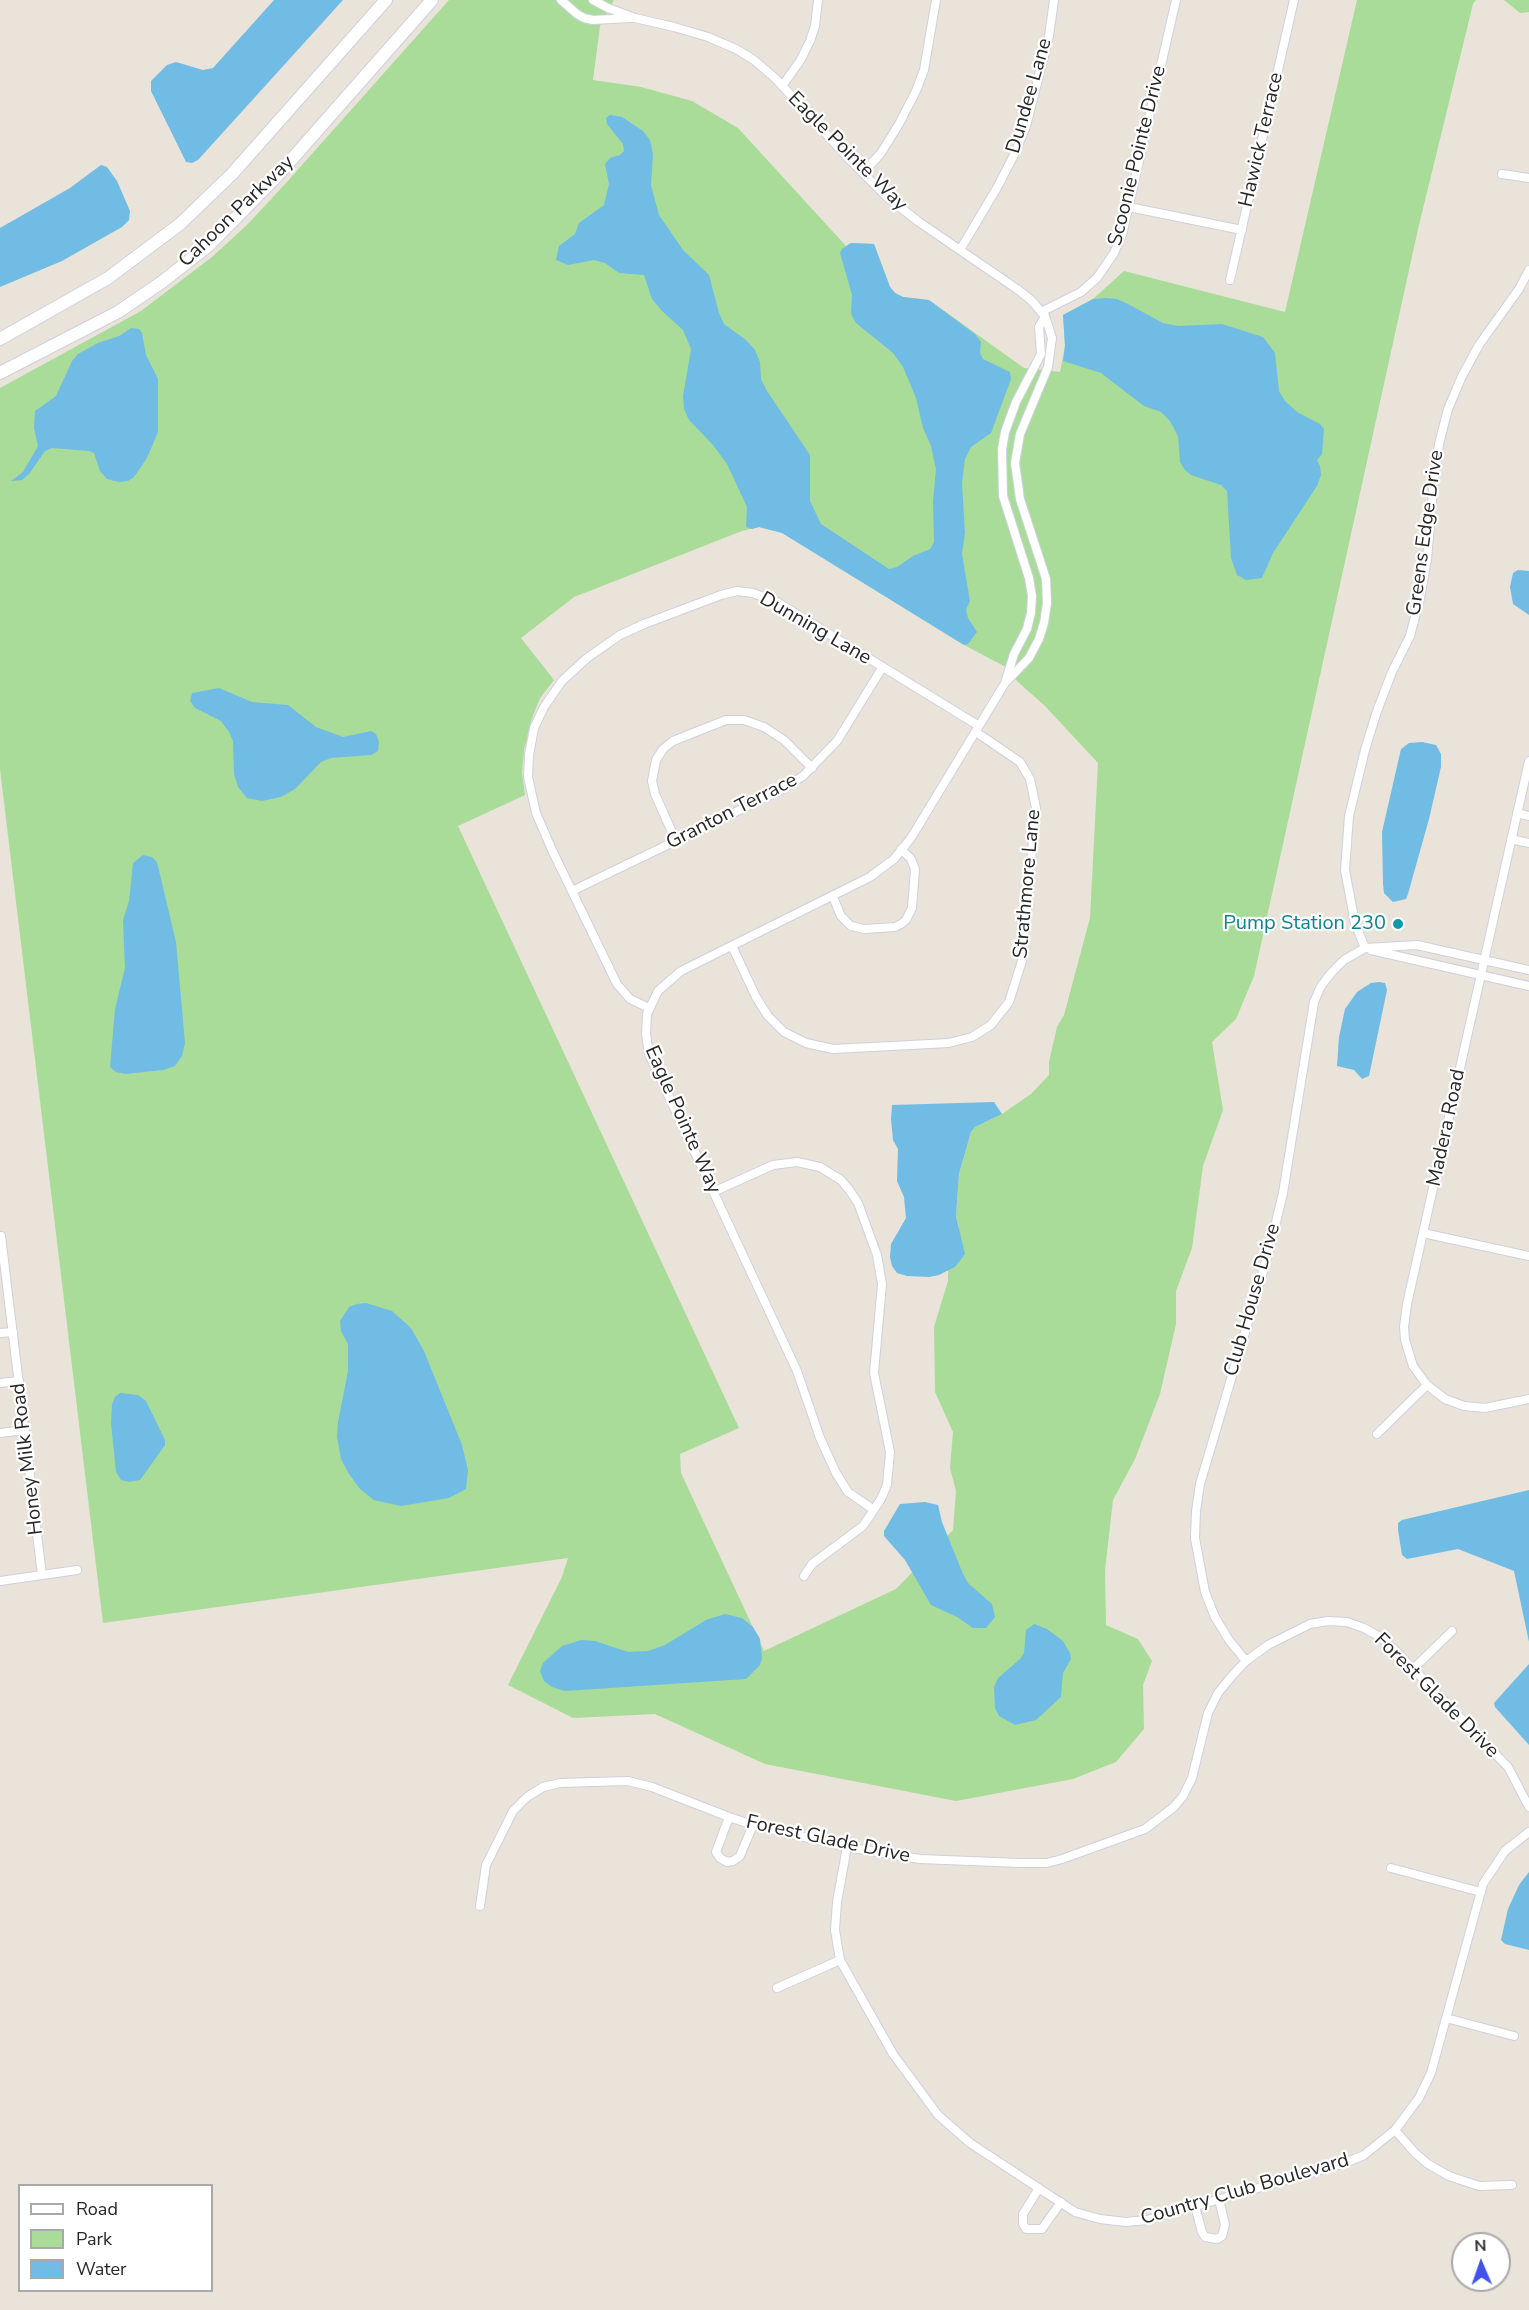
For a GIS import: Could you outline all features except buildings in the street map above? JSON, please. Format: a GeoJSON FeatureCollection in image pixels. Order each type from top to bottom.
{"type":"FeatureCollection","features":[{"type":"Feature","properties":{"kind":"street","name":"Cahoon Parkway"},"geometry":{"type":"LineString","coordinates":[[0,339],[108,278],[180,224],[232,174],[387,0]]}},
{"type":"Feature","properties":{"kind":"street","name":"Cahoon Parkway"},"geometry":{"type":"LineString","coordinates":[[0,373],[118,312],[162,282],[209,244],[277,176],[432,0]]}},
{"type":"Feature","properties":{"kind":"street","name":"Eagle Pointe Way"},"geometry":{"type":"LineString","coordinates":[[561,0],[584,18],[600,20],[635,18]]}},
{"type":"Feature","properties":{"kind":"street","name":"Eagle Pointe Way"},"geometry":{"type":"LineString","coordinates":[[593,0],[635,18],[674,27],[736,49],[753,60],[782,86],[863,173],[902,210],[1017,289],[1043,314]]}},
{"type":"Feature","properties":{"kind":"street"},"geometry":{"type":"LineString","coordinates":[[782,86],[800,61],[810,41],[815,26],[818,0]]}},
{"type":"Feature","properties":{"kind":"street"},"geometry":{"type":"LineString","coordinates":[[863,173],[881,153],[916,91],[924,70],[936,0]]}},
{"type":"Feature","properties":{"kind":"street","name":"Dundee Lane"},"geometry":{"type":"LineString","coordinates":[[960,250],[998,186],[1019,144],[1037,87],[1049,36],[1054,0]]}},
{"type":"Feature","properties":{"kind":"street","name":"Scoonie Pointe Drive"},"geometry":{"type":"LineString","coordinates":[[1043,314],[1081,292],[1097,278],[1114,253],[1122,235],[1176,0]]}},
{"type":"Feature","properties":{"kind":"street","name":"Hawick Terrace"},"geometry":{"type":"LineString","coordinates":[[1230,280],[1294,0]]}},
{"type":"Feature","properties":{"kind":"street"},"geometry":{"type":"LineString","coordinates":[[1502,174],[1529,178]]}},
{"type":"Feature","properties":{"kind":"street"},"geometry":{"type":"LineString","coordinates":[[1129,207],[1242,230]]}},
{"type":"Feature","properties":{"kind":"street","name":"Greens Edge Drive"},"geometry":{"type":"LineString","coordinates":[[1365,948],[1355,923],[1345,870],[1349,816],[1365,750],[1392,672],[1410,636],[1420,598],[1427,558],[1438,453],[1448,409],[1479,345],[1519,289],[1529,270]]}},
{"type":"Feature","properties":{"kind":"street"},"geometry":{"type":"LineString","coordinates":[[1005,683],[1029,658],[1039,639],[1047,603],[1046,579],[1020,499],[1016,463],[1020,434],[1048,367],[1052,338],[1043,314]]}},
{"type":"Feature","properties":{"kind":"street"},"geometry":{"type":"LineString","coordinates":[[649,1008],[658,991],[671,977],[833,897],[878,872],[911,838],[1005,683],[1014,654],[1027,629],[1032,596],[1029,578],[1003,496],[1002,449],[1005,432],[1016,402],[1041,354],[1039,327],[1043,314]]}},
{"type":"Feature","properties":{"kind":"street","name":"Dunning Lane"},"geometry":{"type":"LineString","coordinates":[[649,1008],[630,999],[617,984],[536,813],[528,777],[534,728],[555,689],[575,668],[620,635],[644,624],[721,595],[745,591],[763,595],[777,602],[978,729]]}},
{"type":"Feature","properties":{"kind":"street","name":"Granton Terrace"},"geometry":{"type":"LineString","coordinates":[[572,891],[781,790],[812,768],[837,741],[882,668]]}},
{"type":"Feature","properties":{"kind":"street"},"geometry":{"type":"LineString","coordinates":[[676,841],[655,794],[652,781],[656,760],[663,749],[673,741],[726,720],[744,720],[764,727],[784,740],[812,768]]}},
{"type":"Feature","properties":{"kind":"street","name":"Strathmore Lane"},"geometry":{"type":"LineString","coordinates":[[732,946],[756,997],[768,1016],[784,1032],[806,1043],[833,1049],[949,1043],[972,1037],[992,1025],[1009,1002],[1022,961],[1036,808],[1030,779],[1020,762],[978,729]]}},
{"type":"Feature","properties":{"kind":"street","name":"Madera Road"},"geometry":{"type":"LineString","coordinates":[[1529,761],[1404,1317],[1405,1340],[1413,1366],[1427,1385],[1445,1399],[1464,1406],[1485,1408],[1529,1399]]}},
{"type":"Feature","properties":{"kind":"street"},"geometry":{"type":"LineString","coordinates":[[1517,813],[1529,816]]}},
{"type":"Feature","properties":{"kind":"street"},"geometry":{"type":"LineString","coordinates":[[1511,839],[1529,843]]}},
{"type":"Feature","properties":{"kind":"street"},"geometry":{"type":"LineString","coordinates":[[833,897],[842,916],[851,926],[864,929],[895,927],[901,924],[906,920],[912,908],[915,868],[902,849]]}},
{"type":"Feature","properties":{"kind":"street","name":"Club House Drive"},"geometry":{"type":"LineString","coordinates":[[1246,1661],[1220,1624],[1205,1592],[1195,1538],[1196,1511],[1200,1484],[1269,1251],[1283,1193],[1314,1002],[1321,986],[1332,972],[1344,960],[1365,948],[1417,945],[1529,970]]}},
{"type":"Feature","properties":{"kind":"street"},"geometry":{"type":"LineString","coordinates":[[1365,948],[1529,986]]}},
{"type":"Feature","properties":{"kind":"street","name":"Eagle Pointe Way"},"geometry":{"type":"LineString","coordinates":[[649,1008],[646,1025],[649,1054],[797,1371],[820,1438],[836,1473],[848,1491],[874,1510]]}},
{"type":"Feature","properties":{"kind":"street"},"geometry":{"type":"LineString","coordinates":[[713,1192],[773,1165],[797,1162],[830,1172],[846,1186],[858,1203],[877,1255],[882,1284],[874,1373],[890,1452],[887,1485],[863,1526],[812,1564],[804,1576]]}},
{"type":"Feature","properties":{"kind":"street"},"geometry":{"type":"LineString","coordinates":[[1423,1233],[1529,1256]]}},
{"type":"Feature","properties":{"kind":"street","name":"Honey Milk Road"},"geometry":{"type":"LineString","coordinates":[[1,1236],[3,1274],[13,1332],[42,1575]]}},
{"type":"Feature","properties":{"kind":"street"},"geometry":{"type":"LineString","coordinates":[[0,1334],[13,1332]]}},
{"type":"Feature","properties":{"kind":"street"},"geometry":{"type":"LineString","coordinates":[[0,1383],[19,1381]]}},
{"type":"Feature","properties":{"kind":"street"},"geometry":{"type":"LineString","coordinates":[[1377,1434],[1427,1385]]}},
{"type":"Feature","properties":{"kind":"street"},"geometry":{"type":"LineString","coordinates":[[0,1433],[25,1430]]}},
{"type":"Feature","properties":{"kind":"street"},"geometry":{"type":"LineString","coordinates":[[0,1581],[77,1570]]}},
{"type":"Feature","properties":{"kind":"street","name":"Forest Glade Drive"},"geometry":{"type":"LineString","coordinates":[[480,1906],[486,1865],[513,1811],[527,1797],[543,1787],[560,1783],[628,1781],[652,1787],[753,1825],[847,1847],[920,1859],[1047,1863],[1062,1859],[1145,1829],[1173,1807],[1183,1796],[1192,1778],[1208,1713],[1218,1694],[1246,1661],[1269,1645],[1310,1624],[1328,1621],[1347,1622],[1380,1637],[1508,1767],[1529,1807]]}},
{"type":"Feature","properties":{"kind":"street"},"geometry":{"type":"LineString","coordinates":[[1413,1669],[1452,1631]]}},
{"type":"Feature","properties":{"kind":"street"},"geometry":{"type":"LineString","coordinates":[[729,1817],[716,1852],[727,1862],[740,1856],[753,1825]]}},
{"type":"Feature","properties":{"kind":"street","name":"Country Club Boulevard"},"geometry":{"type":"LineString","coordinates":[[847,1847],[837,1902],[835,1930],[840,1960],[893,2054],[939,2115],[970,2143],[1075,2212],[1100,2219],[1126,2222],[1147,2220],[1345,2163],[1364,2155],[1395,2130],[1419,2097],[1431,2073],[1483,1884],[1505,1851],[1529,1833]]}},
{"type":"Feature","properties":{"kind":"street"},"geometry":{"type":"LineString","coordinates":[[1391,1868],[1481,1892]]}},
{"type":"Feature","properties":{"kind":"street"},"geometry":{"type":"LineString","coordinates":[[777,1988],[840,1960]]}},
{"type":"Feature","properties":{"kind":"street"},"geometry":{"type":"LineString","coordinates":[[1446,2018],[1514,2036]]}},
{"type":"Feature","properties":{"kind":"street"},"geometry":{"type":"LineString","coordinates":[[1395,2130],[1415,2153],[1428,2164],[1449,2176],[1479,2186],[1512,2185]]}},
{"type":"Feature","properties":{"kind":"street"},"geometry":{"type":"LineString","coordinates":[[1039,2188],[1023,2214],[1023,2224],[1026,2229],[1032,2231],[1042,2229],[1061,2202]]}},
{"type":"Feature","properties":{"kind":"street"},"geometry":{"type":"LineString","coordinates":[[1195,2206],[1205,2237],[1217,2239],[1222,2236],[1225,2225],[1219,2199]]}},
{"type":"Feature","properties":{"kind":"green space"},"geometry":{"type":"Polygon","coordinates":[[[449,0],[614,0],[600,26],[593,80],[641,87],[692,101],[738,128],[846,246],[851,243],[874,244],[890,287],[895,293],[903,297],[929,300],[1024,368],[1060,372],[1065,346],[1063,315],[1093,299],[1124,271],[1285,312],[1357,0],[1476,0],[1473,4],[1418,229],[1254,976],[1236,1019],[1212,1042],[1223,1110],[1203,1166],[1192,1248],[1176,1291],[1176,1324],[1160,1394],[1135,1459],[1113,1500],[1105,1570],[1106,1625],[1138,1639],[1152,1661],[1143,1685],[1144,1729],[1116,1762],[1073,1779],[956,1801],[765,1764],[655,1714],[573,1718],[508,1685],[562,1577],[568,1558],[103,1623],[0,769],[0,388],[141,311],[212,257],[248,224],[449,0]],[[759,527],[742,531],[574,597],[521,638],[554,680],[540,698],[532,718],[524,750],[522,773],[525,795],[458,826],[739,1428],[680,1454],[681,1473],[764,1651],[896,1589],[953,1530],[956,1491],[950,1468],[953,1432],[935,1392],[934,1327],[948,1281],[948,1270],[955,1267],[959,1227],[956,1216],[959,1174],[971,1132],[975,1127],[1002,1114],[1031,1094],[1049,1075],[1049,1062],[1057,1027],[1064,1015],[1090,918],[1098,763],[1004,666],[964,645],[783,533],[759,527]]]}},
{"type":"Feature","properties":{"kind":"green space"},"geometry":{"type":"Polygon","coordinates":[[[1504,0],[1529,0],[1529,12],[1520,13],[1504,0]]]}},
{"type":"Feature","properties":{"kind":"water"},"geometry":{"type":"Polygon","coordinates":[[[274,0],[343,0],[198,160],[192,163],[186,162],[151,91],[151,81],[167,65],[176,62],[203,70],[213,68],[274,0]]]}},
{"type":"Feature","properties":{"kind":"water"},"geometry":{"type":"Polygon","coordinates":[[[610,115],[622,117],[643,131],[650,140],[653,154],[651,185],[659,215],[683,250],[709,275],[724,324],[746,340],[755,350],[760,362],[761,379],[767,391],[810,455],[810,501],[821,524],[889,569],[930,549],[934,542],[933,501],[936,469],[916,398],[903,367],[893,353],[856,323],[851,314],[852,295],[840,253],[842,249],[851,243],[874,244],[890,287],[895,293],[903,297],[929,300],[975,334],[981,342],[980,353],[983,359],[1010,372],[1011,379],[991,433],[971,447],[965,459],[962,483],[965,533],[962,554],[970,601],[966,610],[977,632],[968,644],[964,645],[782,533],[759,527],[752,529],[746,527],[747,507],[727,464],[713,445],[689,420],[684,409],[683,396],[691,349],[683,330],[652,299],[644,275],[619,273],[605,263],[594,260],[568,265],[556,260],[559,246],[575,234],[579,223],[604,205],[609,184],[605,164],[610,158],[624,151],[623,144],[607,124],[606,118],[610,115]]]}},
{"type":"Feature","properties":{"kind":"water"},"geometry":{"type":"Polygon","coordinates":[[[101,165],[107,167],[117,181],[130,211],[129,220],[122,227],[62,261],[0,287],[0,228],[70,188],[101,165]]]}},
{"type":"Feature","properties":{"kind":"water"},"geometry":{"type":"Polygon","coordinates":[[[1093,299],[1117,299],[1163,323],[1178,326],[1222,324],[1263,337],[1275,353],[1279,391],[1285,401],[1297,412],[1320,424],[1324,429],[1322,454],[1317,460],[1321,475],[1317,486],[1273,553],[1262,578],[1246,580],[1237,575],[1231,558],[1227,491],[1221,485],[1191,475],[1185,470],[1180,462],[1178,436],[1170,421],[1161,412],[1144,406],[1101,373],[1063,361],[1065,346],[1063,315],[1093,299]]]}},
{"type":"Feature","properties":{"kind":"water"},"geometry":{"type":"Polygon","coordinates":[[[131,328],[139,329],[142,333],[146,355],[158,379],[158,432],[147,458],[134,477],[128,481],[119,482],[107,479],[100,471],[94,453],[52,448],[45,451],[22,480],[11,481],[23,472],[38,446],[34,428],[35,411],[56,396],[72,361],[78,354],[98,343],[119,336],[131,328]]]}},
{"type":"Feature","properties":{"kind":"water"},"geometry":{"type":"Polygon","coordinates":[[[1518,570],[1529,571],[1529,615],[1513,604],[1510,587],[1513,573],[1518,570]]]}},
{"type":"Feature","properties":{"kind":"water"},"geometry":{"type":"Polygon","coordinates":[[[219,688],[252,702],[288,705],[316,727],[343,737],[371,731],[376,734],[379,742],[378,751],[371,755],[331,758],[321,762],[295,789],[281,797],[262,801],[247,798],[238,787],[234,774],[233,741],[229,732],[221,721],[195,708],[190,701],[192,693],[219,688]]]}},
{"type":"Feature","properties":{"kind":"water"},"geometry":{"type":"Polygon","coordinates":[[[1422,742],[1436,745],[1441,754],[1441,767],[1408,894],[1406,899],[1393,902],[1384,893],[1382,832],[1401,749],[1409,743],[1422,742]]]}},
{"type":"Feature","properties":{"kind":"water"},"geometry":{"type":"Polygon","coordinates":[[[143,855],[152,857],[157,862],[176,942],[185,1043],[182,1056],[175,1066],[163,1070],[125,1074],[116,1072],[110,1067],[115,1009],[125,968],[123,920],[129,901],[133,863],[143,855]]]}},
{"type":"Feature","properties":{"kind":"water"},"geometry":{"type":"Polygon","coordinates":[[[1371,983],[1385,983],[1387,990],[1369,1076],[1362,1079],[1354,1070],[1337,1066],[1339,1037],[1345,1009],[1357,992],[1371,983]]]}},
{"type":"Feature","properties":{"kind":"water"},"geometry":{"type":"Polygon","coordinates":[[[994,1102],[1002,1114],[975,1127],[971,1132],[959,1174],[956,1216],[965,1254],[955,1267],[939,1275],[907,1276],[897,1273],[890,1257],[891,1244],[906,1218],[904,1197],[897,1181],[898,1149],[893,1140],[892,1105],[994,1102]]]}},
{"type":"Feature","properties":{"kind":"water"},"geometry":{"type":"Polygon","coordinates":[[[366,1303],[392,1311],[411,1328],[424,1351],[462,1445],[468,1470],[466,1489],[449,1498],[401,1506],[374,1500],[360,1489],[341,1459],[337,1437],[348,1371],[348,1344],[341,1331],[340,1321],[349,1307],[366,1303]]]}},
{"type":"Feature","properties":{"kind":"water"},"geometry":{"type":"Polygon","coordinates":[[[120,1393],[138,1395],[146,1401],[165,1440],[165,1445],[140,1480],[129,1482],[121,1480],[116,1472],[111,1423],[112,1404],[120,1393]]]}},
{"type":"Feature","properties":{"kind":"water"},"geometry":{"type":"Polygon","coordinates":[[[1529,1490],[1529,1642],[1514,1571],[1458,1549],[1407,1559],[1402,1555],[1398,1523],[1402,1520],[1529,1490]]]}},
{"type":"Feature","properties":{"kind":"water"},"geometry":{"type":"Polygon","coordinates":[[[925,1502],[938,1505],[942,1522],[963,1574],[968,1583],[992,1604],[995,1617],[986,1628],[973,1628],[957,1617],[931,1605],[905,1560],[884,1536],[884,1531],[900,1504],[925,1502]]]}},
{"type":"Feature","properties":{"kind":"water"},"geometry":{"type":"Polygon","coordinates":[[[725,1614],[742,1618],[753,1627],[760,1639],[762,1658],[760,1665],[746,1679],[565,1691],[552,1687],[544,1681],[540,1671],[543,1663],[562,1646],[581,1640],[595,1641],[628,1652],[648,1651],[665,1645],[706,1620],[725,1614]]]}},
{"type":"Feature","properties":{"kind":"water"},"geometry":{"type":"Polygon","coordinates":[[[1034,1624],[1047,1629],[1063,1641],[1071,1659],[1063,1673],[1061,1697],[1036,1720],[1015,1725],[999,1716],[995,1708],[994,1687],[998,1678],[1024,1653],[1026,1630],[1034,1624]]]}},
{"type":"Feature","properties":{"kind":"water"},"geometry":{"type":"Polygon","coordinates":[[[1529,1664],[1529,1745],[1494,1703],[1529,1664]]]}},
{"type":"Feature","properties":{"kind":"water"},"geometry":{"type":"Polygon","coordinates":[[[1529,1872],[1529,1950],[1505,1944],[1501,1940],[1508,1909],[1519,1885],[1529,1872]]]}},
{"type":"Feature","properties":{"kind":"place","name":"Pump Station 230"},"geometry":{"type":"Point","coordinates":[1398,924]}}]}
